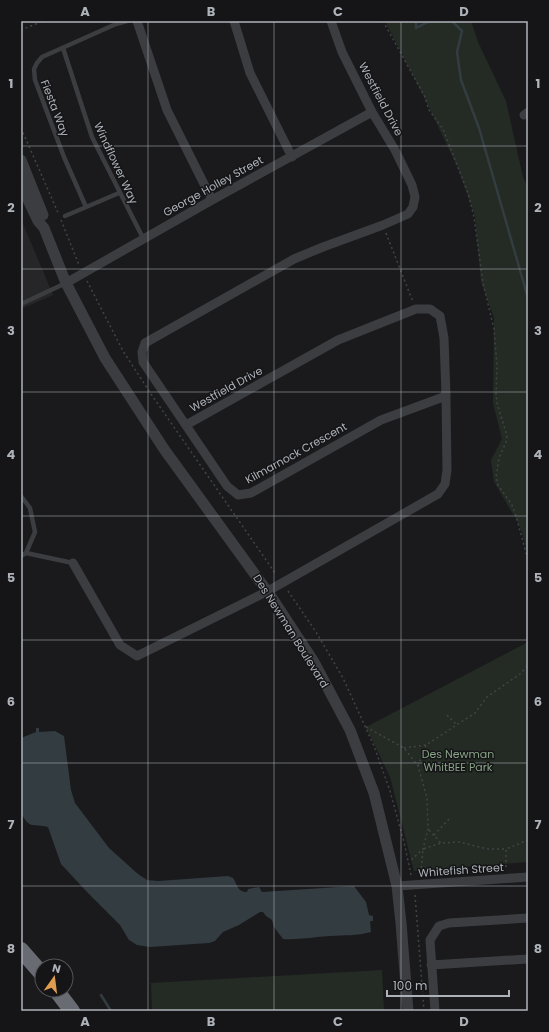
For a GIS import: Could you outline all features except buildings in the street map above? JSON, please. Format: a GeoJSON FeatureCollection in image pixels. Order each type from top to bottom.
{"type":"FeatureCollection","features":[{"type":"Feature","properties":{"kind":"highway"},"geometry":{"type":"LineString","coordinates":[[21,950],[34,965]]}},
{"type":"Feature","properties":{"kind":"highway"},"geometry":{"type":"LineString","coordinates":[[62,998],[72,1011]]}},
{"type":"Feature","properties":{"kind":"street"},"geometry":{"type":"LineString","coordinates":[[137,21],[166,110],[212,200]]}},
{"type":"Feature","properties":{"kind":"street"},"geometry":{"type":"LineString","coordinates":[[234,21],[250,73],[292,157]]}},
{"type":"Feature","properties":{"kind":"street","name":"Westfield Drive"},"geometry":{"type":"LineString","coordinates":[[331,21],[342,52],[372,112],[399,157],[412,185],[415,197],[414,207],[408,214],[383,225],[294,259],[145,343],[142,352],[143,362],[186,425],[338,340],[416,309]]}},
{"type":"Feature","properties":{"kind":"street","name":"George Holley Street"},"geometry":{"type":"LineString","coordinates":[[66,283],[143,238],[372,112]]}},
{"type":"Feature","properties":{"kind":"street","name":"Des Newman Boulevard"},"geometry":{"type":"LineString","coordinates":[[21,160],[44,218],[44,228]]}},
{"type":"Feature","properties":{"kind":"street","name":"Des Newman Boulevard"},"geometry":{"type":"LineString","coordinates":[[21,186],[38,221],[44,228],[66,283],[105,358],[164,449],[268,591],[314,662],[350,730],[374,793],[397,886],[408,1011]]}},
{"type":"Feature","properties":{"kind":"street"},"geometry":{"type":"LineString","coordinates":[[73,563],[120,646],[137,656],[268,591],[436,496],[446,484],[447,470],[444,338],[440,316],[430,309],[416,309]]}},
{"type":"Feature","properties":{"kind":"street","name":"Kilmarnock Crescent"},"geometry":{"type":"LineString","coordinates":[[186,425],[226,486],[238,495],[252,493],[381,420],[446,396]]}},
{"type":"Feature","properties":{"kind":"street","name":"Whitefish Street"},"geometry":{"type":"LineString","coordinates":[[397,886],[528,877]]}},
{"type":"Feature","properties":{"kind":"street"},"geometry":{"type":"LineString","coordinates":[[435,1011],[430,940],[439,926],[449,923],[528,918]]}},
{"type":"Feature","properties":{"kind":"street"},"geometry":{"type":"LineString","coordinates":[[431,965],[528,959]]}},
{"type":"Feature","properties":{"kind":"lane","name":"Fiesta Way"},"geometry":{"type":"LineString","coordinates":[[86,207],[64,157],[35,80],[34,69],[42,58],[116,24],[127,21]]}},
{"type":"Feature","properties":{"kind":"lane","name":"Windflower Way"},"geometry":{"type":"LineString","coordinates":[[63,48],[92,137],[143,238]]}},
{"type":"Feature","properties":{"kind":"lane"},"geometry":{"type":"LineString","coordinates":[[65,216],[119,193]]}},
{"type":"Feature","properties":{"kind":"lane"},"geometry":{"type":"LineString","coordinates":[[21,304],[66,283]]}},
{"type":"Feature","properties":{"kind":"lane"},"geometry":{"type":"LineString","coordinates":[[21,496],[30,508],[35,532],[23,554],[73,563]]}},
{"type":"Feature","properties":{"kind":"path"},"geometry":{"type":"LineString","coordinates":[[21,30],[44,21]]}},
{"type":"Feature","properties":{"kind":"path"},"geometry":{"type":"LineString","coordinates":[[384,21],[425,98],[429,110],[443,129],[468,192],[474,217],[483,283],[494,329],[497,366],[497,403],[507,436],[499,458],[496,477],[498,485],[512,505],[528,560]]}},
{"type":"Feature","properties":{"kind":"path"},"geometry":{"type":"LineString","coordinates":[[21,128],[78,261]]}},
{"type":"Feature","properties":{"kind":"path"},"geometry":{"type":"LineString","coordinates":[[383,225],[416,309]]}},
{"type":"Feature","properties":{"kind":"path"},"geometry":{"type":"LineString","coordinates":[[404,748],[426,745],[458,725],[475,713],[487,698],[520,674],[528,665]]}},
{"type":"Feature","properties":{"kind":"path"},"geometry":{"type":"LineString","coordinates":[[447,715],[458,725]]}},
{"type":"Feature","properties":{"kind":"path"},"geometry":{"type":"LineString","coordinates":[[366,727],[404,748],[418,766],[427,798],[428,829],[423,849],[421,873]]}},
{"type":"Feature","properties":{"kind":"path"},"geometry":{"type":"LineString","coordinates":[[418,766],[426,745]]}},
{"type":"Feature","properties":{"kind":"path"},"geometry":{"type":"LineString","coordinates":[[434,835],[450,818]]}},
{"type":"Feature","properties":{"kind":"path"},"geometry":{"type":"LineString","coordinates":[[428,829],[441,843]]}},
{"type":"Feature","properties":{"kind":"path"},"geometry":{"type":"LineString","coordinates":[[409,863],[423,849],[441,843],[460,842],[487,850],[506,849],[528,840]]}},
{"type":"Feature","properties":{"kind":"path"},"geometry":{"type":"LineString","coordinates":[[506,849],[506,867]]}},
{"type":"Feature","properties":{"kind":"path"},"geometry":{"type":"LineString","coordinates":[[415,895],[424,1011]]}},
{"type":"Feature","properties":{"kind":"shaded area"},"geometry":{"type":"Polygon","coordinates":[[[21,219],[53,295],[21,309],[21,219]]]}},
{"type":"Feature","properties":{"kind":"shaded area"},"geometry":{"type":"Polygon","coordinates":[[[36,728],[39,728],[39,732],[55,731],[64,736],[71,790],[75,803],[109,848],[138,874],[147,880],[158,881],[228,876],[233,878],[238,888],[244,892],[247,892],[248,889],[259,887],[262,892],[354,886],[366,902],[369,915],[373,916],[373,921],[370,921],[371,932],[355,935],[283,939],[274,927],[272,920],[263,912],[260,912],[239,925],[223,932],[215,941],[209,943],[150,947],[137,945],[129,940],[120,925],[61,864],[48,827],[29,824],[21,813],[21,738],[36,732],[36,728]]]}},
{"type":"Feature","properties":{"kind":"green space"},"geometry":{"type":"Polygon","coordinates":[[[385,21],[471,21],[478,42],[506,101],[523,177],[528,188],[528,553],[519,524],[494,482],[491,460],[502,439],[493,403],[494,318],[481,282],[475,216],[457,166],[385,21]]]}},
{"type":"Feature","properties":{"kind":"green space","name":"Des Newman WhitBEE Park"},"geometry":{"type":"Polygon","coordinates":[[[528,642],[528,862],[414,871],[390,777],[366,727],[528,642]]]}},
{"type":"Feature","properties":{"kind":"green space"},"geometry":{"type":"Polygon","coordinates":[[[382,970],[384,1011],[152,1011],[151,983],[382,970]]]}},
{"type":"Feature","properties":{"kind":"waterway"},"geometry":{"type":"LineString","coordinates":[[416,21],[416,28],[428,22],[452,21],[462,31],[457,52],[461,80],[479,128],[528,298]]}},
{"type":"Feature","properties":{"kind":"waterway"},"geometry":{"type":"LineString","coordinates":[[101,995],[111,1011]]}}]}
